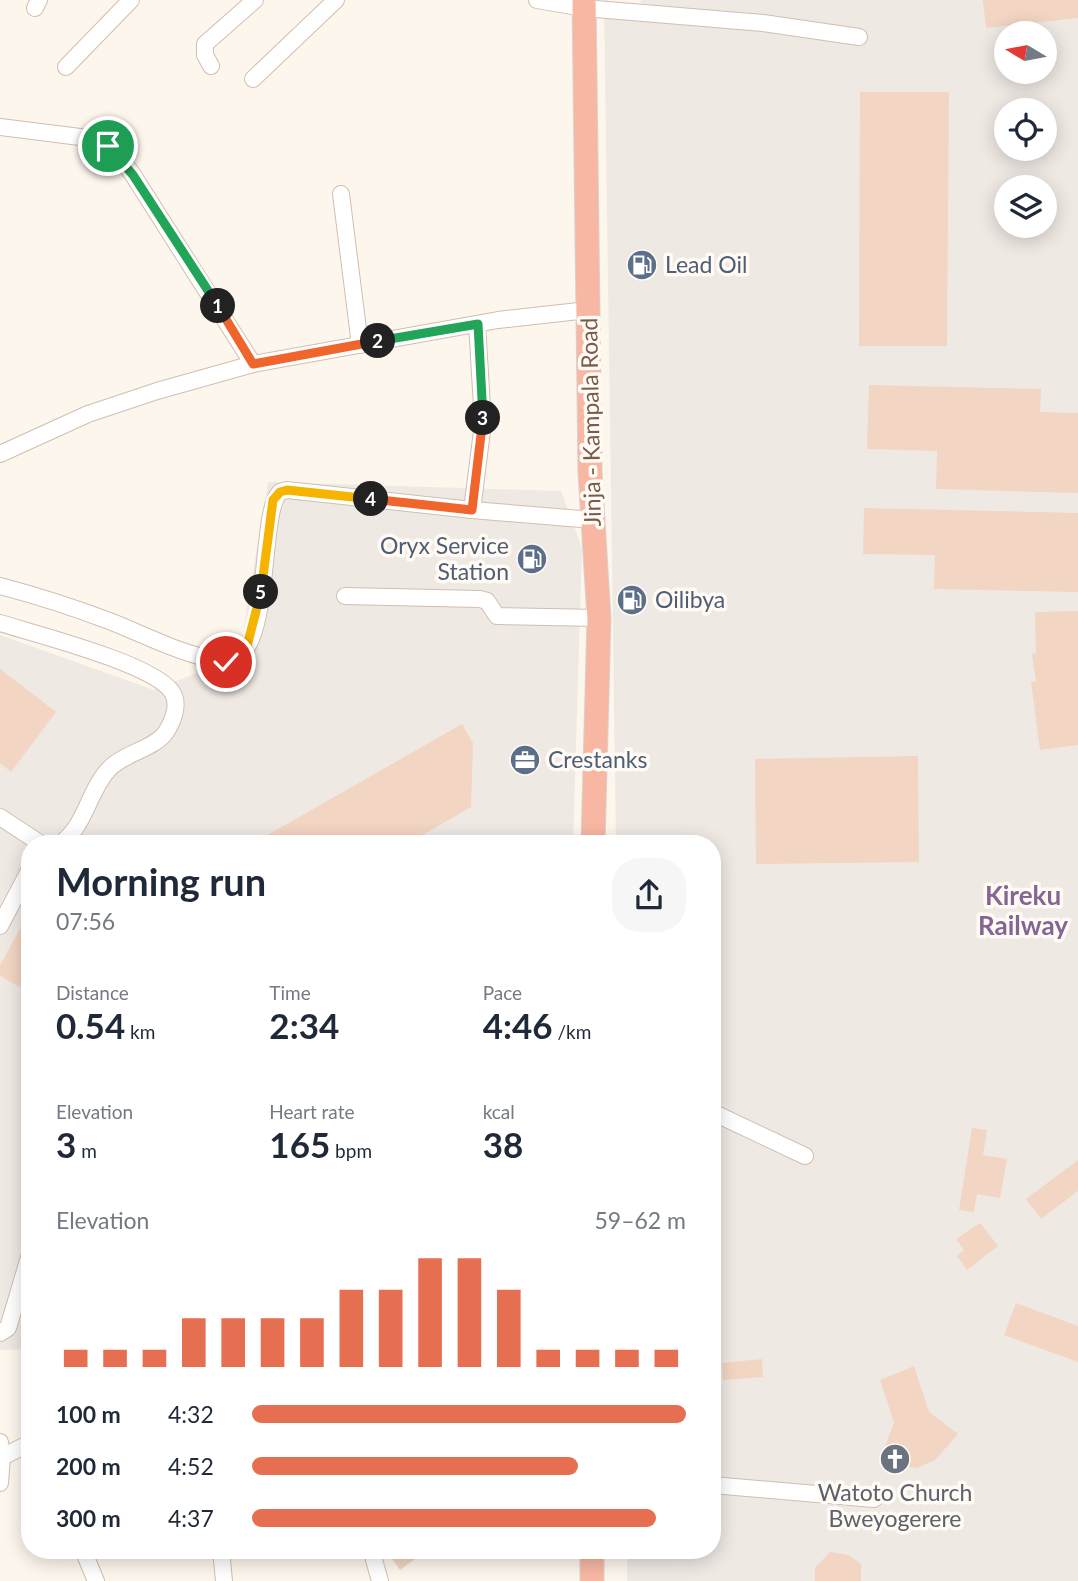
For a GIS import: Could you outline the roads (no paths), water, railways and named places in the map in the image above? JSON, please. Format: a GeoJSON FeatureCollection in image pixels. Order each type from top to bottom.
{"type":"FeatureCollection","features":[{"type":"Feature","properties":{"kind":"highway","name":"Jinja - Kampala Road"},"geometry":{"type":"LineString","coordinates":[[584,4],[590,472],[599,618],[593,835]]}},
{"type":"Feature","properties":{"kind":"highway"},"geometry":{"type":"LineString","coordinates":[[592,1559],[592,1581]]}},
{"type":"Feature","properties":{"kind":"street"},"geometry":{"type":"LineString","coordinates":[[66,66],[131,0]]}},
{"type":"Feature","properties":{"kind":"street"},"geometry":{"type":"LineString","coordinates":[[211,66],[205,55],[205,44],[256,0]]}},
{"type":"Feature","properties":{"kind":"street"},"geometry":{"type":"LineString","coordinates":[[253,79],[337,0]]}},
{"type":"Feature","properties":{"kind":"street"},"geometry":{"type":"LineString","coordinates":[[537,0],[657,7],[859,37]]}},
{"type":"Feature","properties":{"kind":"street"},"geometry":{"type":"LineString","coordinates":[[0,127],[88,138],[100,141],[115,152],[133,175],[253,364]]}},
{"type":"Feature","properties":{"kind":"street"},"geometry":{"type":"LineString","coordinates":[[341,194],[360,345]]}},
{"type":"Feature","properties":{"kind":"street"},"geometry":{"type":"LineString","coordinates":[[0,454],[88,414],[253,364],[478,324],[588,310]]}},
{"type":"Feature","properties":{"kind":"street"},"geometry":{"type":"LineString","coordinates":[[472,510],[483,423],[478,324]]}},
{"type":"Feature","properties":{"kind":"street"},"geometry":{"type":"LineString","coordinates":[[0,586],[78,609],[170,646],[219,660],[235,661],[242,657],[250,642],[265,569],[273,500],[280,492],[287,490],[593,520]]}},
{"type":"Feature","properties":{"kind":"street"},"geometry":{"type":"LineString","coordinates":[[345,596],[480,599],[486,601],[497,616],[599,618]]}},
{"type":"Feature","properties":{"kind":"street"},"geometry":{"type":"LineString","coordinates":[[0,623],[124,663],[159,679],[172,693],[176,707],[164,736],[110,766],[70,835]]}},
{"type":"Feature","properties":{"kind":"street"},"geometry":{"type":"LineString","coordinates":[[0,817],[27,835]]}},
{"type":"Feature","properties":{"kind":"street"},"geometry":{"type":"LineString","coordinates":[[0,926],[21,886]]}},
{"type":"Feature","properties":{"kind":"street"},"geometry":{"type":"LineString","coordinates":[[721,1116],[805,1156]]}},
{"type":"Feature","properties":{"kind":"street"},"geometry":{"type":"LineString","coordinates":[[0,1334],[8,1328],[21,1284]]}},
{"type":"Feature","properties":{"kind":"street"},"geometry":{"type":"LineString","coordinates":[[0,1483],[1,1449],[21,1445]]}},
{"type":"Feature","properties":{"kind":"street"},"geometry":{"type":"LineString","coordinates":[[721,1486],[874,1499]]}},
{"type":"Feature","properties":{"kind":"street"},"geometry":{"type":"LineString","coordinates":[[87,1559],[96,1581]]}},
{"type":"Feature","properties":{"kind":"street"},"geometry":{"type":"LineString","coordinates":[[222,1559],[224,1581]]}},
{"type":"Feature","properties":{"kind":"street"},"geometry":{"type":"LineString","coordinates":[[374,1560],[380,1581]]}},
{"type":"Feature","properties":{"kind":"place","name":"Lead Oil"},"geometry":{"type":"Point","coordinates":[642,265]}},
{"type":"Feature","properties":{"kind":"place","name":"Oryx Service Station"},"geometry":{"type":"Point","coordinates":[532,559]}},
{"type":"Feature","properties":{"kind":"place","name":"Oilibya"},"geometry":{"type":"Point","coordinates":[632,600]}},
{"type":"Feature","properties":{"kind":"place","name":"Crestanks"},"geometry":{"type":"Point","coordinates":[525,760]}},
{"type":"Feature","properties":{"kind":"place","name":"Watoto Church Bweyogerere"},"geometry":{"type":"Point","coordinates":[895,1459]}},
{"type":"Feature","properties":{"kind":"district","name":"Kireku Railway"},"geometry":{"type":"Point","coordinates":[1023,911]}}]}
